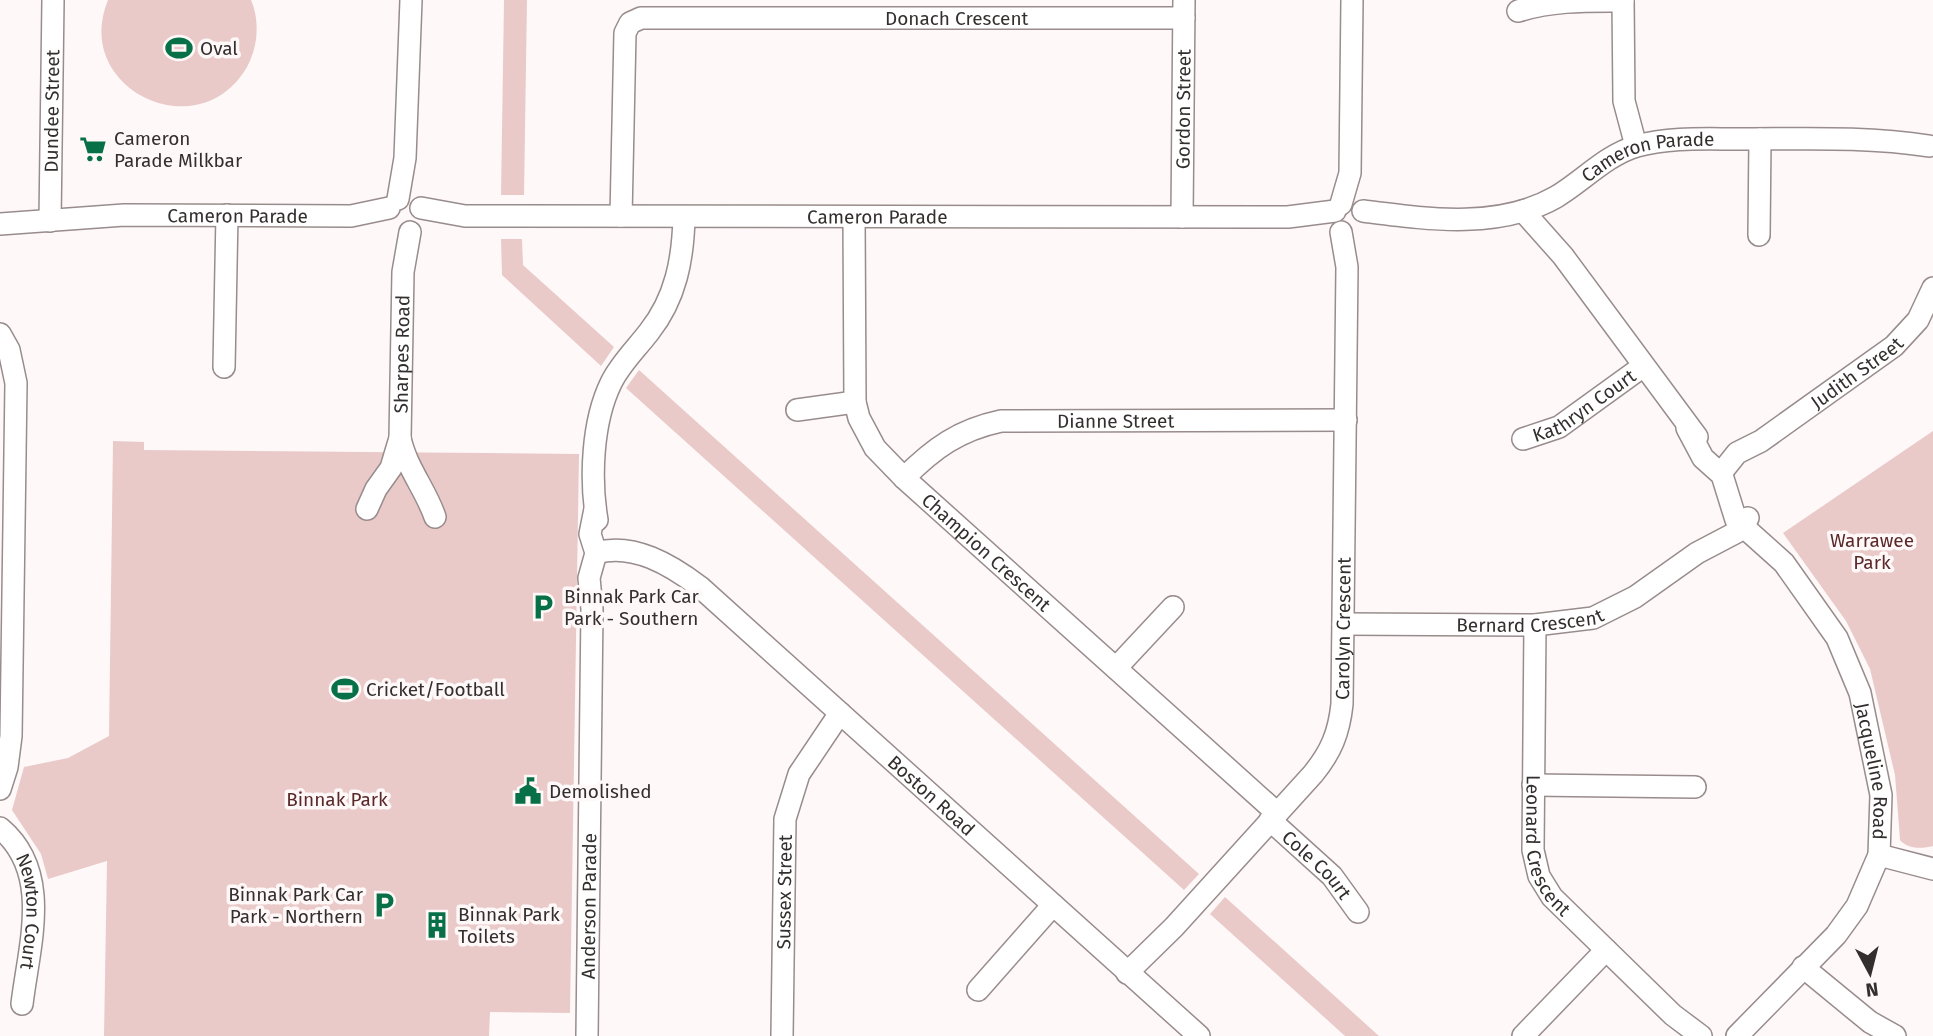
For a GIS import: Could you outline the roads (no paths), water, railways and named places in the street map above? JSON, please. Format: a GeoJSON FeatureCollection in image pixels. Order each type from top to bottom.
{"type":"FeatureCollection","features":[{"type":"Feature","properties":{"kind":"street","name":"Dundee Street"},"geometry":{"type":"LineString","coordinates":[[50,214],[52,0]]}},
{"type":"Feature","properties":{"kind":"street","name":"Sharpes Road"},"geometry":{"type":"LineString","coordinates":[[411,0],[400,438],[405,458],[421,484],[435,517]]}},
{"type":"Feature","properties":{"kind":"street","name":"Carolyn Crescent"},"geometry":{"type":"LineString","coordinates":[[1131,976],[1322,763],[1338,732],[1342,704],[1352,0]]}},
{"type":"Feature","properties":{"kind":"street"},"geometry":{"type":"LineString","coordinates":[[1518,11],[1540,3],[1560,1],[1623,1],[1624,101],[1636,146]]}},
{"type":"Feature","properties":{"kind":"street","name":"Donach Crescent"},"geometry":{"type":"LineString","coordinates":[[621,216],[624,45],[630,23],[649,16],[824,8],[1184,9]]}},
{"type":"Feature","properties":{"kind":"street","name":"Gordon Street"},"geometry":{"type":"LineString","coordinates":[[1182,217],[1184,9]]}},
{"type":"Feature","properties":{"kind":"street"},"geometry":{"type":"LineString","coordinates":[[1759,235],[1760,139]]}},
{"type":"Feature","properties":{"kind":"street","name":"Cameron Parade"},"geometry":{"type":"LineString","coordinates":[[0,210],[124,215],[1490,218],[1531,208],[1636,146],[1678,140],[1931,139]]}},
{"type":"Feature","properties":{"kind":"street"},"geometry":{"type":"LineString","coordinates":[[1531,208],[1687,428],[1727,468]]}},
{"type":"Feature","properties":{"kind":"street","name":"Cameron Parade"},"geometry":{"type":"LineString","coordinates":[[0,224],[50,214]]}},
{"type":"Feature","properties":{"kind":"street"},"geometry":{"type":"LineString","coordinates":[[224,367],[227,215]]}},
{"type":"Feature","properties":{"kind":"street","name":"Anderson Parade"},"geometry":{"type":"LineString","coordinates":[[587,1036],[592,609],[589,578],[604,554],[590,534],[595,509],[597,434],[604,400],[621,367],[657,322],[680,270],[679,217]]}},
{"type":"Feature","properties":{"kind":"street","name":"Champion Crescent"},"geometry":{"type":"LineString","coordinates":[[854,217],[855,402],[859,418],[875,448],[904,478],[1116,668],[1273,816]]}},
{"type":"Feature","properties":{"kind":"street","name":"Judith Street"},"geometry":{"type":"LineString","coordinates":[[1727,468],[1894,346],[1919,320],[1933,288]]}},
{"type":"Feature","properties":{"kind":"street"},"geometry":{"type":"LineString","coordinates":[[0,334],[12,359],[16,396],[11,736],[7,767],[0,789]]}},
{"type":"Feature","properties":{"kind":"street","name":"Kathryn Court"},"geometry":{"type":"LineString","coordinates":[[1523,439],[1559,427],[1642,367]]}},
{"type":"Feature","properties":{"kind":"street"},"geometry":{"type":"LineString","coordinates":[[797,410],[855,402]]}},
{"type":"Feature","properties":{"kind":"street","name":"Dianne Street"},"geometry":{"type":"LineString","coordinates":[[904,478],[937,446],[952,437],[1001,421],[1346,420]]}},
{"type":"Feature","properties":{"kind":"street","name":"Sharpes Road"},"geometry":{"type":"LineString","coordinates":[[367,509],[376,489],[391,468],[400,438]]}},
{"type":"Feature","properties":{"kind":"street","name":"Jacqueline Road"},"geometry":{"type":"LineString","coordinates":[[1727,468],[1742,522],[1769,535],[1784,563],[1838,638],[1854,673],[1880,783],[1882,815],[1879,855],[1857,906],[1807,964],[1737,1036]]}},
{"type":"Feature","properties":{"kind":"street","name":"Bernard Crescent"},"geometry":{"type":"LineString","coordinates":[[1343,624],[1573,623],[1615,609],[1697,554],[1712,538],[1742,522]]}},
{"type":"Feature","properties":{"kind":"street","name":"Boston Road"},"geometry":{"type":"LineString","coordinates":[[604,554],[661,563],[700,587],[1199,1036]]}},
{"type":"Feature","properties":{"kind":"street"},"geometry":{"type":"LineString","coordinates":[[1116,668],[1172,607]]}},
{"type":"Feature","properties":{"kind":"street","name":"Leonard Crescent"},"geometry":{"type":"LineString","coordinates":[[1535,625],[1533,850],[1539,876],[1552,897],[1673,1016],[1689,1036]]}},
{"type":"Feature","properties":{"kind":"street","name":"Sussex Street"},"geometry":{"type":"LineString","coordinates":[[782,1036],[785,818],[794,787],[811,756],[845,717]]}},
{"type":"Feature","properties":{"kind":"street"},"geometry":{"type":"LineString","coordinates":[[1533,785],[1695,787]]}},
{"type":"Feature","properties":{"kind":"street","name":"Cole Court"},"geometry":{"type":"LineString","coordinates":[[1273,816],[1332,876],[1358,912]]}},
{"type":"Feature","properties":{"kind":"street","name":"Newton Court"},"geometry":{"type":"LineString","coordinates":[[0,828],[22,852],[33,883],[33,914],[22,1004]]}},
{"type":"Feature","properties":{"kind":"street"},"geometry":{"type":"LineString","coordinates":[[1879,855],[1933,869]]}},
{"type":"Feature","properties":{"kind":"street"},"geometry":{"type":"LineString","coordinates":[[978,990],[1053,905]]}},
{"type":"Feature","properties":{"kind":"street"},"geometry":{"type":"LineString","coordinates":[[1523,1036],[1606,950]]}},
{"type":"Feature","properties":{"kind":"street"},"geometry":{"type":"LineString","coordinates":[[1807,964],[1857,1011],[1895,1036]]}},
{"type":"Feature","properties":{"kind":"street","name":"Leonard Crescent"},"geometry":{"type":"LineString","coordinates":[[1673,1016],[1701,1036]]}},
{"type":"Feature","properties":{"kind":"place","name":"Oval"},"geometry":{"type":"Point","coordinates":[179,48]}},
{"type":"Feature","properties":{"kind":"place","name":"Cameron Parade Milkbar"},"geometry":{"type":"Point","coordinates":[93,149]}},
{"type":"Feature","properties":{"kind":"place","name":"Binnak Park Car Park - Southern"},"geometry":{"type":"Point","coordinates":[543,607]}},
{"type":"Feature","properties":{"kind":"place","name":"Cricket/Football"},"geometry":{"type":"Point","coordinates":[345,689]}},
{"type":"Feature","properties":{"kind":"place","name":"Demolished"},"geometry":{"type":"Point","coordinates":[528,791]}},
{"type":"Feature","properties":{"kind":"place","name":"Binnak Park Car Park - Northern"},"geometry":{"type":"Point","coordinates":[384,905]}},
{"type":"Feature","properties":{"kind":"place","name":"Binnak Park Toilets"},"geometry":{"type":"Point","coordinates":[437,925]}},
{"type":"Feature","properties":{"kind":"park label","name":"Warrawee Park"},"geometry":{"type":"Point","coordinates":[1872,551]}},
{"type":"Feature","properties":{"kind":"park label","name":"Binnak Park"},"geometry":{"type":"Point","coordinates":[337,799]}}]}
